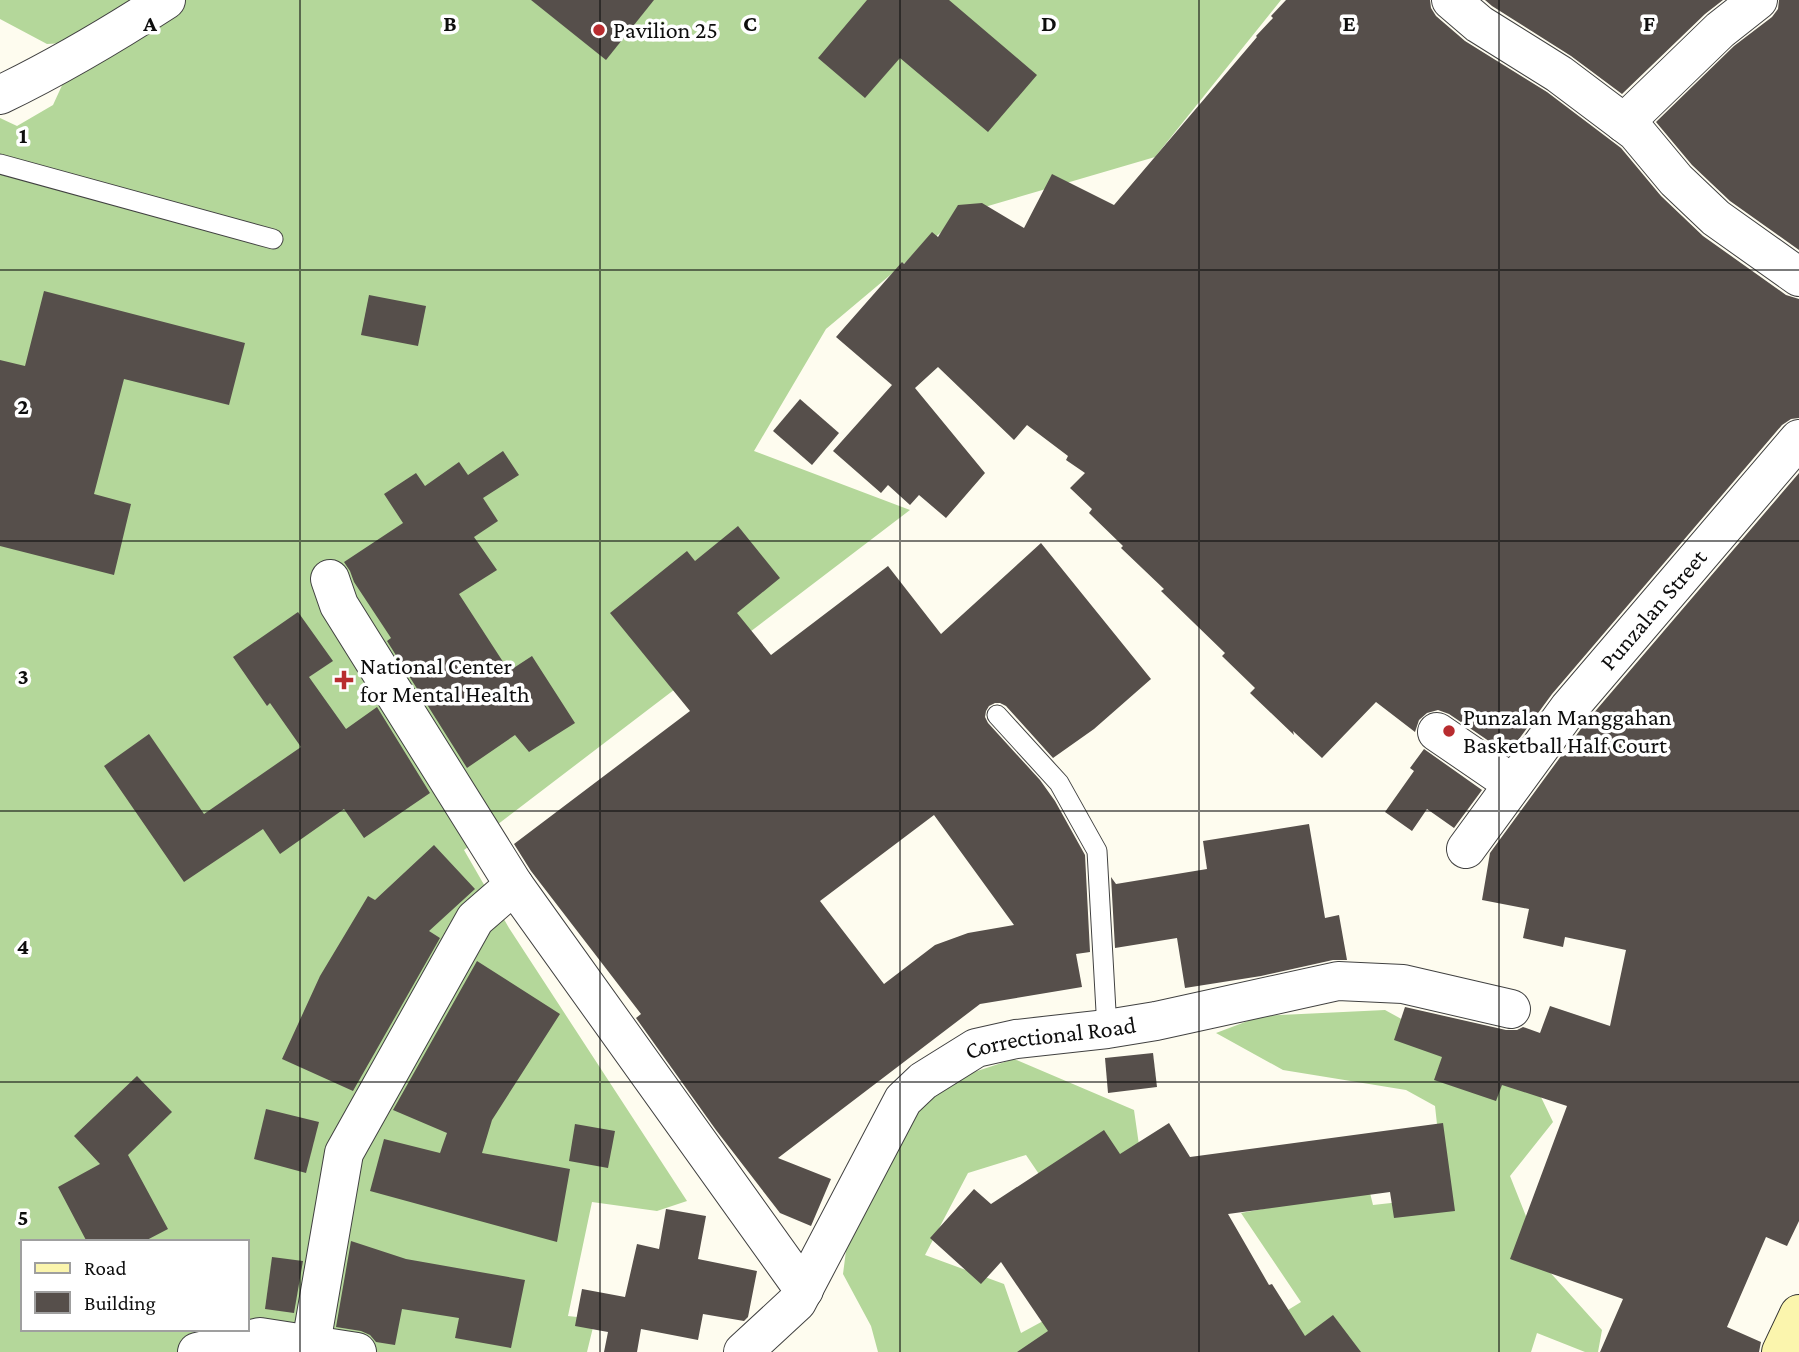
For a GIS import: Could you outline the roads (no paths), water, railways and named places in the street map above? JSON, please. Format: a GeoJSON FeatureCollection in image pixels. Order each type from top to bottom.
{"type":"FeatureCollection","features":[{"type":"Feature","properties":{"kind":"main road"},"geometry":{"type":"LineString","coordinates":[[1782,1352],[1799,1314]]}},
{"type":"Feature","properties":{"kind":"street"},"geometry":{"type":"LineString","coordinates":[[0,95],[112,36],[166,0]]}},
{"type":"Feature","properties":{"kind":"street"},"geometry":{"type":"LineString","coordinates":[[1451,0],[1479,24],[1559,74],[1636,132],[1676,180],[1716,218],[1799,277]]}},
{"type":"Feature","properties":{"kind":"street"},"geometry":{"type":"LineString","coordinates":[[1624,123],[1720,30],[1758,0]]}},
{"type":"Feature","properties":{"kind":"street","name":"Punzalan Street"},"geometry":{"type":"LineString","coordinates":[[1466,849],[1569,708],[1799,439]]}},
{"type":"Feature","properties":{"kind":"street"},"geometry":{"type":"LineString","coordinates":[[330,579],[339,605],[514,885],[804,1290]]}},
{"type":"Feature","properties":{"kind":"street"},"geometry":{"type":"LineString","coordinates":[[1437,732],[1513,784]]}},
{"type":"Feature","properties":{"kind":"street"},"geometry":{"type":"LineString","coordinates":[[311,1344],[344,1153],[475,919],[514,885]]}},
{"type":"Feature","properties":{"kind":"street","name":"Correctional Road"},"geometry":{"type":"LineString","coordinates":[[743,1352],[797,1303],[903,1100],[923,1081],[976,1048],[1016,1039],[1156,1021],[1338,981],[1403,984],[1511,1009]]}},
{"type":"Feature","properties":{"kind":"street"},"geometry":{"type":"LineString","coordinates":[[197,1352],[260,1337],[357,1352]]}},
{"type":"Feature","properties":{"kind":"lane"},"geometry":{"type":"LineString","coordinates":[[0,164],[273,239]]}},
{"type":"Feature","properties":{"kind":"lane"},"geometry":{"type":"LineString","coordinates":[[997,716],[1059,783],[1097,851],[1107,1029]]}},
{"type":"Feature","properties":{"kind":"place","name":"Pavilion 25"},"geometry":{"type":"Point","coordinates":[599,30]}},
{"type":"Feature","properties":{"kind":"place","name":"National Center for Mental Health"},"geometry":{"type":"Point","coordinates":[344,680]}},
{"type":"Feature","properties":{"kind":"place","name":"Punzalan Manggahan Basketball Half Court"},"geometry":{"type":"Point","coordinates":[1449,731]}}]}
